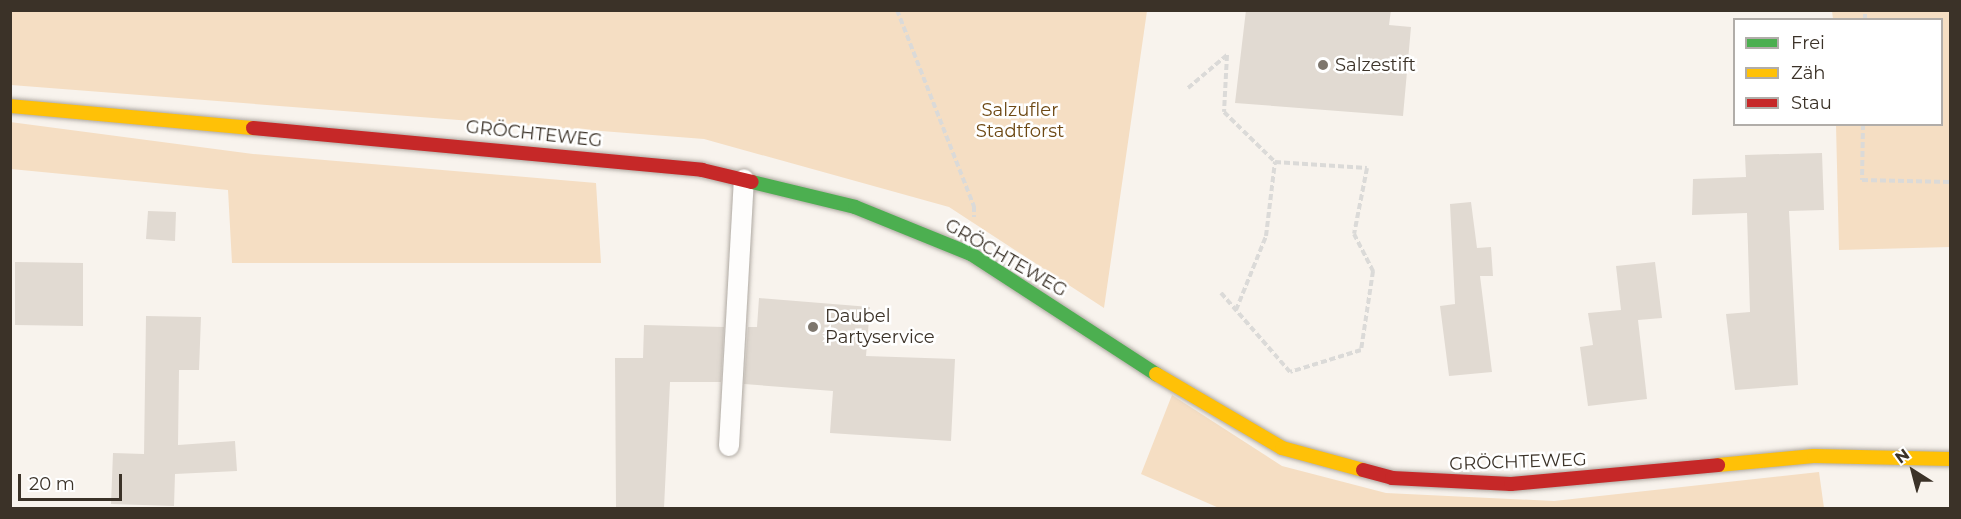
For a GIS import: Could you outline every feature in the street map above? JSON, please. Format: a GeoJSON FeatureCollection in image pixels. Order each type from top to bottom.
{"type":"FeatureCollection","features":[{"type":"Feature","properties":{"kind":"street","name":"GRÖCHTEWEG"},"geometry":{"type":"LineString","coordinates":[[10,106],[530,150],[744,180],[855,207],[971,254],[1245,429],[1282,448],[1351,470],[1455,484],[1511,484],[1814,456],[1950,459]]}},
{"type":"Feature","properties":{"kind":"lane"},"geometry":{"type":"LineString","coordinates":[[729,446],[744,180]]}},
{"type":"Feature","properties":{"kind":"path"},"geometry":{"type":"LineString","coordinates":[[897,10],[974,206],[971,254]]}},
{"type":"Feature","properties":{"kind":"path"},"geometry":{"type":"LineString","coordinates":[[1188,88],[1227,55],[1224,112],[1275,162],[1367,168],[1354,234],[1373,271],[1361,350],[1290,372],[1221,293]]}},
{"type":"Feature","properties":{"kind":"path"},"geometry":{"type":"LineString","coordinates":[[1863,126],[1862,180],[1950,182]]}},
{"type":"Feature","properties":{"kind":"path"},"geometry":{"type":"LineString","coordinates":[[1236,310],[1266,236],[1275,162]]}},
{"type":"Feature","properties":{"kind":"green space","name":"Salzufler Stadtforst"},"geometry":{"type":"Polygon","coordinates":[[[10,11],[1147,11],[1104,308],[949,207],[704,139],[11,85],[10,11]]]}},
{"type":"Feature","properties":{"kind":"green space"},"geometry":{"type":"Polygon","coordinates":[[[1832,11],[1950,11],[1950,247],[1839,250],[1836,126],[1943,126],[1943,18],[1833,18],[1832,11]]]}},
{"type":"Feature","properties":{"kind":"green space"},"geometry":{"type":"Polygon","coordinates":[[[10,122],[253,154],[596,183],[601,263],[232,263],[228,190],[11,169],[10,122]]]}},
{"type":"Feature","properties":{"kind":"green space"},"geometry":{"type":"Polygon","coordinates":[[[1172,395],[1282,466],[1386,493],[1554,501],[1819,472],[1824,508],[1219,508],[1141,474],[1172,395]]]}},
{"type":"Feature","properties":{"kind":"building","name":"Salzestift"},"geometry":{"type":"Polygon","coordinates":[[[1246,10],[1391,10],[1389,25],[1411,27],[1403,116],[1235,103],[1246,10]]]}},
{"type":"Feature","properties":{"kind":"building"},"geometry":{"type":"Polygon","coordinates":[[[1822,153],[1824,210],[1789,211],[1798,385],[1735,390],[1726,314],[1750,312],[1747,213],[1692,215],[1693,179],[1746,177],[1745,155],[1822,153]]]}},
{"type":"Feature","properties":{"kind":"building"},"geometry":{"type":"Polygon","coordinates":[[[1471,202],[1477,248],[1491,247],[1493,276],[1480,276],[1492,372],[1449,376],[1440,306],[1455,304],[1450,204],[1471,202]]]}},
{"type":"Feature","properties":{"kind":"building"},"geometry":{"type":"Polygon","coordinates":[[[148,211],[176,212],[175,241],[146,239],[148,211]]]}},
{"type":"Feature","properties":{"kind":"building"},"geometry":{"type":"Polygon","coordinates":[[[15,262],[83,263],[83,326],[15,325],[15,262]]]}},
{"type":"Feature","properties":{"kind":"building"},"geometry":{"type":"Polygon","coordinates":[[[1655,262],[1662,318],[1638,320],[1647,399],[1588,406],[1580,347],[1593,345],[1588,313],[1621,310],[1616,266],[1655,262]]]}},
{"type":"Feature","properties":{"kind":"building"},"geometry":{"type":"Polygon","coordinates":[[[759,298],[870,307],[866,356],[955,359],[951,441],[830,433],[833,391],[744,384],[748,327],[757,327],[759,298]]]}},
{"type":"Feature","properties":{"kind":"building"},"geometry":{"type":"Polygon","coordinates":[[[146,316],[201,317],[199,370],[179,370],[178,445],[235,441],[237,471],[175,474],[174,506],[111,504],[113,453],[144,454],[146,316]]]}},
{"type":"Feature","properties":{"kind":"building"},"geometry":{"type":"Polygon","coordinates":[[[644,325],[724,327],[721,382],[670,382],[664,508],[616,508],[615,358],[643,358],[644,325]]]}},
{"type":"Feature","properties":{"kind":"traffic: fast"},"geometry":{"type":"LineString","coordinates":[[752,182],[855,207],[971,254],[1156,374]]}},
{"type":"Feature","properties":{"kind":"traffic: slow"},"geometry":{"type":"LineString","coordinates":[[10,106],[253,128]]}},
{"type":"Feature","properties":{"kind":"traffic: slow"},"geometry":{"type":"LineString","coordinates":[[1156,374],[1282,448],[1363,470]]}},
{"type":"Feature","properties":{"kind":"traffic: slow"},"geometry":{"type":"LineString","coordinates":[[1718,465],[1814,456],[1950,459]]}},
{"type":"Feature","properties":{"kind":"traffic: jam"},"geometry":{"type":"LineString","coordinates":[[253,128],[702,170],[752,182]]}},
{"type":"Feature","properties":{"kind":"traffic: jam"},"geometry":{"type":"LineString","coordinates":[[1363,470],[1392,478],[1511,484],[1718,465]]}},
{"type":"Feature","properties":{"kind":"place","name":"Salzestift"},"geometry":{"type":"Point","coordinates":[1323,65]}},
{"type":"Feature","properties":{"kind":"place","name":"Daubel Partyservice"},"geometry":{"type":"Point","coordinates":[813,327]}}]}
